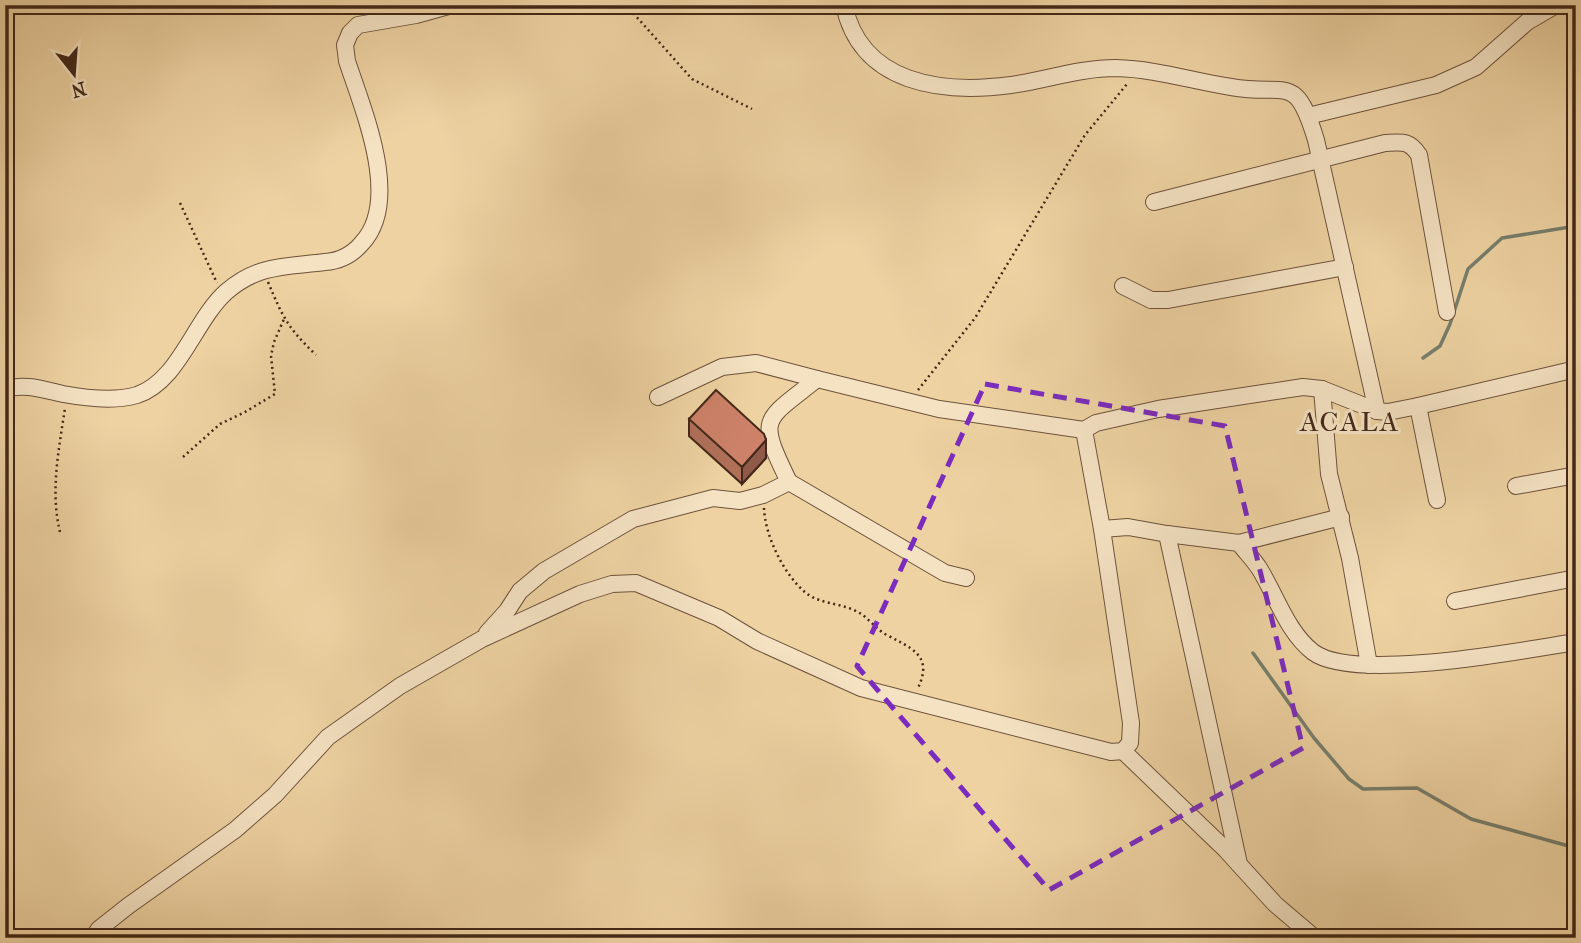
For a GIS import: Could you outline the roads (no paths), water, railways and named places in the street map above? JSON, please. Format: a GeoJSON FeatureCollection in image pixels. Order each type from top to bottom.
{"type":"FeatureCollection","features":[{"type":"Feature","properties":{"kind":"street"},"geometry":{"type":"LineString","coordinates":[[5,389],[31,386],[67,395],[107,399],[134,396],[150,389],[165,376],[223,295],[241,281],[263,270],[342,259],[365,241],[375,223],[380,201],[378,169],[347,61],[345,45],[358,25],[416,15],[452,5]]}},
{"type":"Feature","properties":{"kind":"street"},"geometry":{"type":"LineString","coordinates":[[844,5],[850,27],[878,64],[904,77],[935,86],[979,88],[1013,85],[1055,75],[1113,68],[1167,73],[1245,90],[1285,89],[1293,92],[1308,116],[1321,161],[1377,411]]}},
{"type":"Feature","properties":{"kind":"street"},"geometry":{"type":"LineString","coordinates":[[1308,116],[1436,85],[1455,77],[1476,67],[1527,22],[1556,5]]}},
{"type":"Feature","properties":{"kind":"street"},"geometry":{"type":"LineString","coordinates":[[1154,202],[1385,143],[1401,142],[1413,146],[1419,155],[1447,312]]}},
{"type":"Feature","properties":{"kind":"street"},"geometry":{"type":"LineString","coordinates":[[1123,286],[1151,300],[1168,300],[1345,267]]}},
{"type":"Feature","properties":{"kind":"street"},"geometry":{"type":"LineString","coordinates":[[658,397],[722,367],[768,365],[846,388],[974,416],[1030,421],[1084,430],[1096,423],[1177,405],[1303,387],[1322,389],[1377,411],[1388,412],[1576,369]]}},
{"type":"Feature","properties":{"kind":"street"},"geometry":{"type":"LineString","coordinates":[[817,379],[771,416],[768,433],[789,482],[945,573],[965,578]]}},
{"type":"Feature","properties":{"kind":"street"},"geometry":{"type":"LineString","coordinates":[[1322,389],[1329,474],[1350,558],[1369,665]]}},
{"type":"Feature","properties":{"kind":"street"},"geometry":{"type":"LineString","coordinates":[[1418,406],[1437,500]]}},
{"type":"Feature","properties":{"kind":"street"},"geometry":{"type":"LineString","coordinates":[[93,938],[99,929],[128,906],[236,830],[275,795],[328,737],[400,685],[482,639],[580,594],[612,584],[636,583],[719,618],[757,641],[861,688],[1111,752],[1123,751],[1130,743],[1131,723],[1084,430]]}},
{"type":"Feature","properties":{"kind":"street"},"geometry":{"type":"LineString","coordinates":[[1516,486],[1576,475]]}},
{"type":"Feature","properties":{"kind":"street"},"geometry":{"type":"LineString","coordinates":[[482,639],[507,611],[520,591],[544,571],[633,519],[713,498],[740,501],[763,495],[789,482]]}},
{"type":"Feature","properties":{"kind":"street"},"geometry":{"type":"LineString","coordinates":[[1102,529],[1128,527],[1239,543],[1340,517]]}},
{"type":"Feature","properties":{"kind":"street"},"geometry":{"type":"LineString","coordinates":[[1167,534],[1239,864]]}},
{"type":"Feature","properties":{"kind":"street"},"geometry":{"type":"LineString","coordinates":[[1239,543],[1258,566],[1300,638],[1315,653],[1337,661],[1369,665],[1453,660],[1576,642]]}},
{"type":"Feature","properties":{"kind":"street"},"geometry":{"type":"LineString","coordinates":[[1455,601],[1576,578]]}},
{"type":"Feature","properties":{"kind":"street"},"geometry":{"type":"LineString","coordinates":[[1123,751],[1239,864],[1275,904],[1315,938]]}},
{"type":"Feature","properties":{"kind":"waterway"},"geometry":{"type":"LineString","coordinates":[[1423,358],[1440,346],[1468,269],[1502,238],[1576,226]]}},
{"type":"Feature","properties":{"kind":"waterway"},"geometry":{"type":"LineString","coordinates":[[1253,653],[1314,738],[1349,779],[1363,789],[1417,788],[1471,819],[1576,848]]}},
{"type":"Feature","properties":{"kind":"district","name":"ACALA"},"geometry":{"type":"Point","coordinates":[1350,421]}}]}
